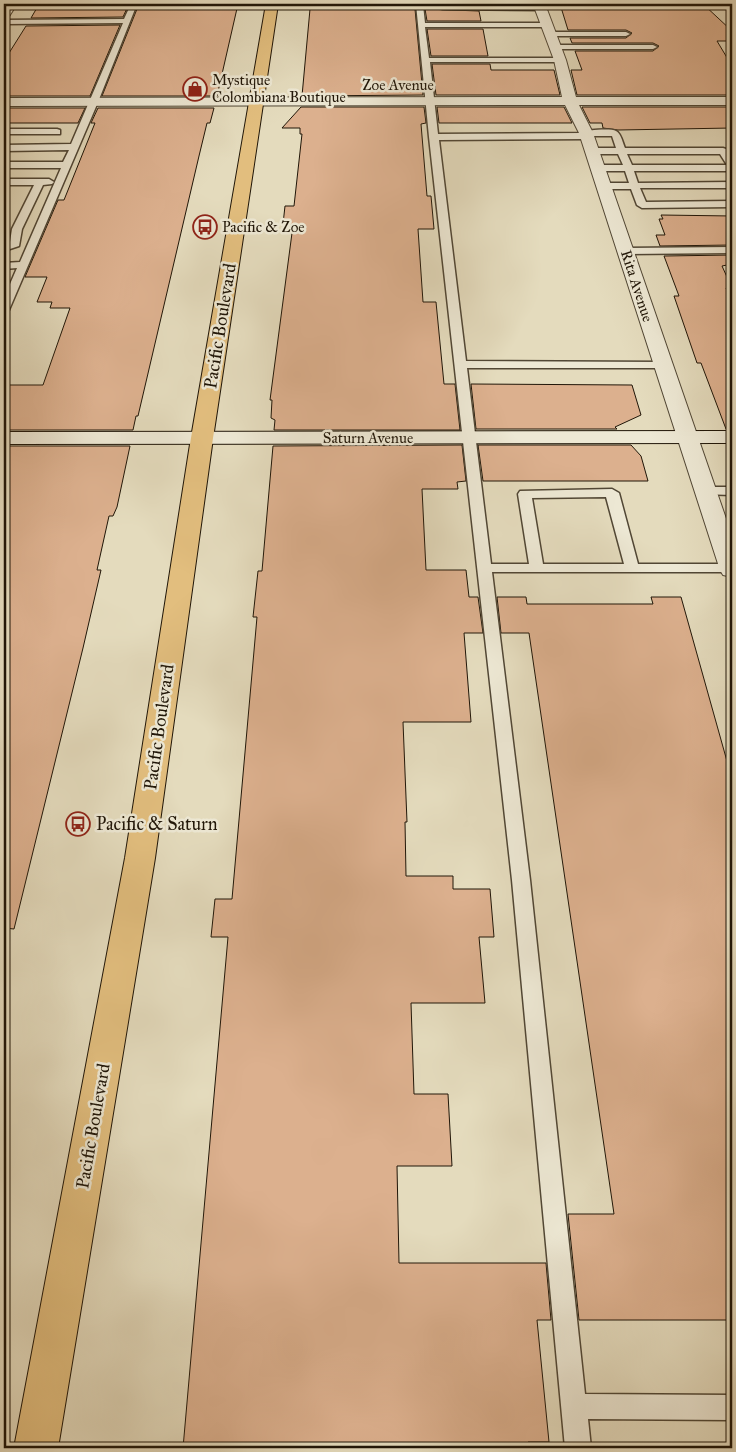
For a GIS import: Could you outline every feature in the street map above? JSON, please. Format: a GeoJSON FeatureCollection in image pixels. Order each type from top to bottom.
{"type":"FeatureCollection","features":[{"type":"Feature","properties":{"kind":"main road","name":"Pacific Boulevard"},"geometry":{"type":"LineString","coordinates":[[36,1448],[140,858],[202,438],[272,4]]}},
{"type":"Feature","properties":{"kind":"street","name":"Rita Avenue"},"geometry":{"type":"LineString","coordinates":[[540,6],[560,60],[570,101],[589,140],[732,568]]}},
{"type":"Feature","properties":{"kind":"street","name":"Zoe Avenue"},"geometry":{"type":"LineString","coordinates":[[4,102],[732,101]]}},
{"type":"Feature","properties":{"kind":"street","name":"Saturn Avenue"},"geometry":{"type":"LineString","coordinates":[[4,438],[732,437]]}},
{"type":"Feature","properties":{"kind":"lane"},"geometry":{"type":"LineString","coordinates":[[4,310],[94,102],[134,4]]}},
{"type":"Feature","properties":{"kind":"lane"},"geometry":{"type":"LineString","coordinates":[[419,4],[468,438],[521,880],[578,1448]]}},
{"type":"Feature","properties":{"kind":"lane"},"geometry":{"type":"LineString","coordinates":[[425,4],[443,8],[540,6]]}},
{"type":"Feature","properties":{"kind":"lane"},"geometry":{"type":"LineString","coordinates":[[6,12],[126,21]]}},
{"type":"Feature","properties":{"kind":"lane"},"geometry":{"type":"LineString","coordinates":[[421,25],[626,34]]}},
{"type":"Feature","properties":{"kind":"lane"},"geometry":{"type":"LineString","coordinates":[[555,47],[653,46]]}},
{"type":"Feature","properties":{"kind":"lane"},"geometry":{"type":"LineString","coordinates":[[426,60],[560,60]]}},
{"type":"Feature","properties":{"kind":"lane"},"geometry":{"type":"LineString","coordinates":[[4,132],[57,132]]}},
{"type":"Feature","properties":{"kind":"lane"},"geometry":{"type":"LineString","coordinates":[[433,137],[589,140],[615,133],[642,205],[732,204]]}},
{"type":"Feature","properties":{"kind":"lane"},"geometry":{"type":"LineString","coordinates":[[589,140],[622,151],[723,151],[732,167],[598,168]]}},
{"type":"Feature","properties":{"kind":"lane"},"geometry":{"type":"LineString","coordinates":[[4,148],[74,148]]}},
{"type":"Feature","properties":{"kind":"lane"},"geometry":{"type":"LineString","coordinates":[[4,165],[66,165]]}},
{"type":"Feature","properties":{"kind":"lane"},"geometry":{"type":"LineString","coordinates":[[4,182],[59,182]]}},
{"type":"Feature","properties":{"kind":"lane"},"geometry":{"type":"LineString","coordinates":[[4,248],[15,244],[17,229],[40,182]]}},
{"type":"Feature","properties":{"kind":"lane"},"geometry":{"type":"LineString","coordinates":[[604,186],[732,186]]}},
{"type":"Feature","properties":{"kind":"lane"},"geometry":{"type":"LineString","coordinates":[[626,252],[732,250]]}},
{"type":"Feature","properties":{"kind":"lane"},"geometry":{"type":"LineString","coordinates":[[4,266],[23,266]]}},
{"type":"Feature","properties":{"kind":"lane"},"geometry":{"type":"LineString","coordinates":[[460,364],[664,365]]}},
{"type":"Feature","properties":{"kind":"lane"},"geometry":{"type":"LineString","coordinates":[[706,491],[732,491]]}},
{"type":"Feature","properties":{"kind":"lane"},"geometry":{"type":"LineString","coordinates":[[538,568],[525,494],[612,493],[632,568]]}},
{"type":"Feature","properties":{"kind":"lane"},"geometry":{"type":"LineString","coordinates":[[484,568],[732,568]]}},
{"type":"Feature","properties":{"kind":"lane"},"geometry":{"type":"LineString","coordinates":[[574,1406],[732,1407]]}},
{"type":"Feature","properties":{"kind":"building"},"geometry":{"type":"Polygon","coordinates":[[[139,4],[238,4],[217,96],[102,96],[139,4]]]}},
{"type":"Feature","properties":{"kind":"building"},"geometry":{"type":"Polygon","coordinates":[[[314,4],[409,4],[409,9],[415,9],[423,95],[302,96],[310,9],[313,9],[314,4]]]}},
{"type":"Feature","properties":{"kind":"building"},"geometry":{"type":"Polygon","coordinates":[[[560,4],[703,4],[732,31],[732,41],[717,41],[732,66],[732,95],[577,95],[571,70],[582,70],[575,51],[653,51],[659,46],[653,43],[572,43],[570,38],[626,38],[632,33],[626,30],[568,30],[560,4]]]}},
{"type":"Feature","properties":{"kind":"building"},"geometry":{"type":"Polygon","coordinates":[[[38,6],[128,6],[123,17],[31,18],[38,6]]]}},
{"type":"Feature","properties":{"kind":"building"},"geometry":{"type":"Polygon","coordinates":[[[425,9],[479,11],[481,21],[427,21],[425,9]]]}},
{"type":"Feature","properties":{"kind":"building"},"geometry":{"type":"Polygon","coordinates":[[[120,25],[90,96],[4,96],[4,61],[26,26],[120,25]]]}},
{"type":"Feature","properties":{"kind":"building"},"geometry":{"type":"Polygon","coordinates":[[[427,29],[483,29],[488,56],[431,56],[427,29]]]}},
{"type":"Feature","properties":{"kind":"building"},"geometry":{"type":"Polygon","coordinates":[[[432,64],[490,64],[491,70],[554,70],[560,95],[436,95],[432,64]]]}},
{"type":"Feature","properties":{"kind":"building"},"geometry":{"type":"Polygon","coordinates":[[[301,107],[424,107],[426,123],[421,124],[427,196],[431,196],[434,229],[418,229],[423,302],[436,302],[444,384],[455,384],[460,430],[274,430],[275,420],[271,418],[272,400],[270,400],[292,233],[282,233],[285,206],[294,206],[302,134],[300,134],[300,128],[282,128],[301,107]]]}},
{"type":"Feature","properties":{"kind":"building"},"geometry":{"type":"Polygon","coordinates":[[[437,107],[564,107],[572,123],[439,123],[437,107]]]}},
{"type":"Feature","properties":{"kind":"building"},"geometry":{"type":"Polygon","coordinates":[[[582,107],[732,107],[732,128],[618,130],[603,128],[602,123],[590,123],[582,107]]]}},
{"type":"Feature","properties":{"kind":"building"},"geometry":{"type":"Polygon","coordinates":[[[4,108],[85,108],[78,123],[4,123],[4,108]]]}},
{"type":"Feature","properties":{"kind":"building"},"geometry":{"type":"Polygon","coordinates":[[[98,108],[214,108],[210,123],[207,123],[138,416],[136,416],[133,430],[4,430],[4,385],[43,385],[70,308],[50,308],[52,302],[37,302],[47,277],[25,277],[58,200],[64,200],[95,123],[91,123],[98,108]]]}},
{"type":"Feature","properties":{"kind":"building"},"geometry":{"type":"Polygon","coordinates":[[[661,215],[732,216],[732,245],[660,246],[656,235],[665,235],[659,219],[663,219],[661,215]]]}},
{"type":"Feature","properties":{"kind":"building"},"geometry":{"type":"Polygon","coordinates":[[[732,255],[732,264],[722,266],[732,288],[726,288],[732,303],[732,429],[726,429],[701,363],[697,363],[674,296],[679,296],[664,256],[732,255]]]}},
{"type":"Feature","properties":{"kind":"building"},"geometry":{"type":"Polygon","coordinates":[[[471,384],[632,385],[641,415],[615,427],[617,429],[476,429],[471,384]]]}},
{"type":"Feature","properties":{"kind":"building"},"geometry":{"type":"Polygon","coordinates":[[[462,445],[466,481],[457,482],[458,489],[422,489],[426,570],[466,570],[469,597],[478,597],[483,633],[464,633],[471,722],[403,722],[407,822],[405,822],[406,876],[453,876],[453,889],[490,889],[494,937],[479,937],[485,1003],[411,1003],[414,1094],[448,1094],[452,1166],[397,1166],[399,1263],[546,1263],[551,1320],[537,1320],[549,1442],[528,1442],[529,1448],[183,1448],[228,937],[211,937],[215,899],[232,899],[257,617],[253,617],[258,571],[262,571],[273,446],[462,445]]]}},
{"type":"Feature","properties":{"kind":"building"},"geometry":{"type":"Polygon","coordinates":[[[478,445],[631,445],[641,456],[648,481],[483,481],[478,445]]]}},
{"type":"Feature","properties":{"kind":"building"},"geometry":{"type":"Polygon","coordinates":[[[4,446],[130,446],[117,507],[113,516],[109,516],[97,570],[101,570],[14,929],[4,928],[4,446]]]}},
{"type":"Feature","properties":{"kind":"building"},"geometry":{"type":"Polygon","coordinates":[[[497,597],[526,597],[527,604],[653,604],[651,597],[681,597],[732,779],[732,1320],[579,1320],[568,1214],[614,1214],[529,633],[501,633],[497,597]]]}},
{"type":"Feature","properties":{"kind":"place","name":"Mystique Colombiana Boutique"},"geometry":{"type":"Point","coordinates":[195,89]}},
{"type":"Feature","properties":{"kind":"place","name":"Pacific & Zoe"},"geometry":{"type":"Point","coordinates":[205,227]}},
{"type":"Feature","properties":{"kind":"place","name":"Pacific & Saturn"},"geometry":{"type":"Point","coordinates":[78,824]}}]}
